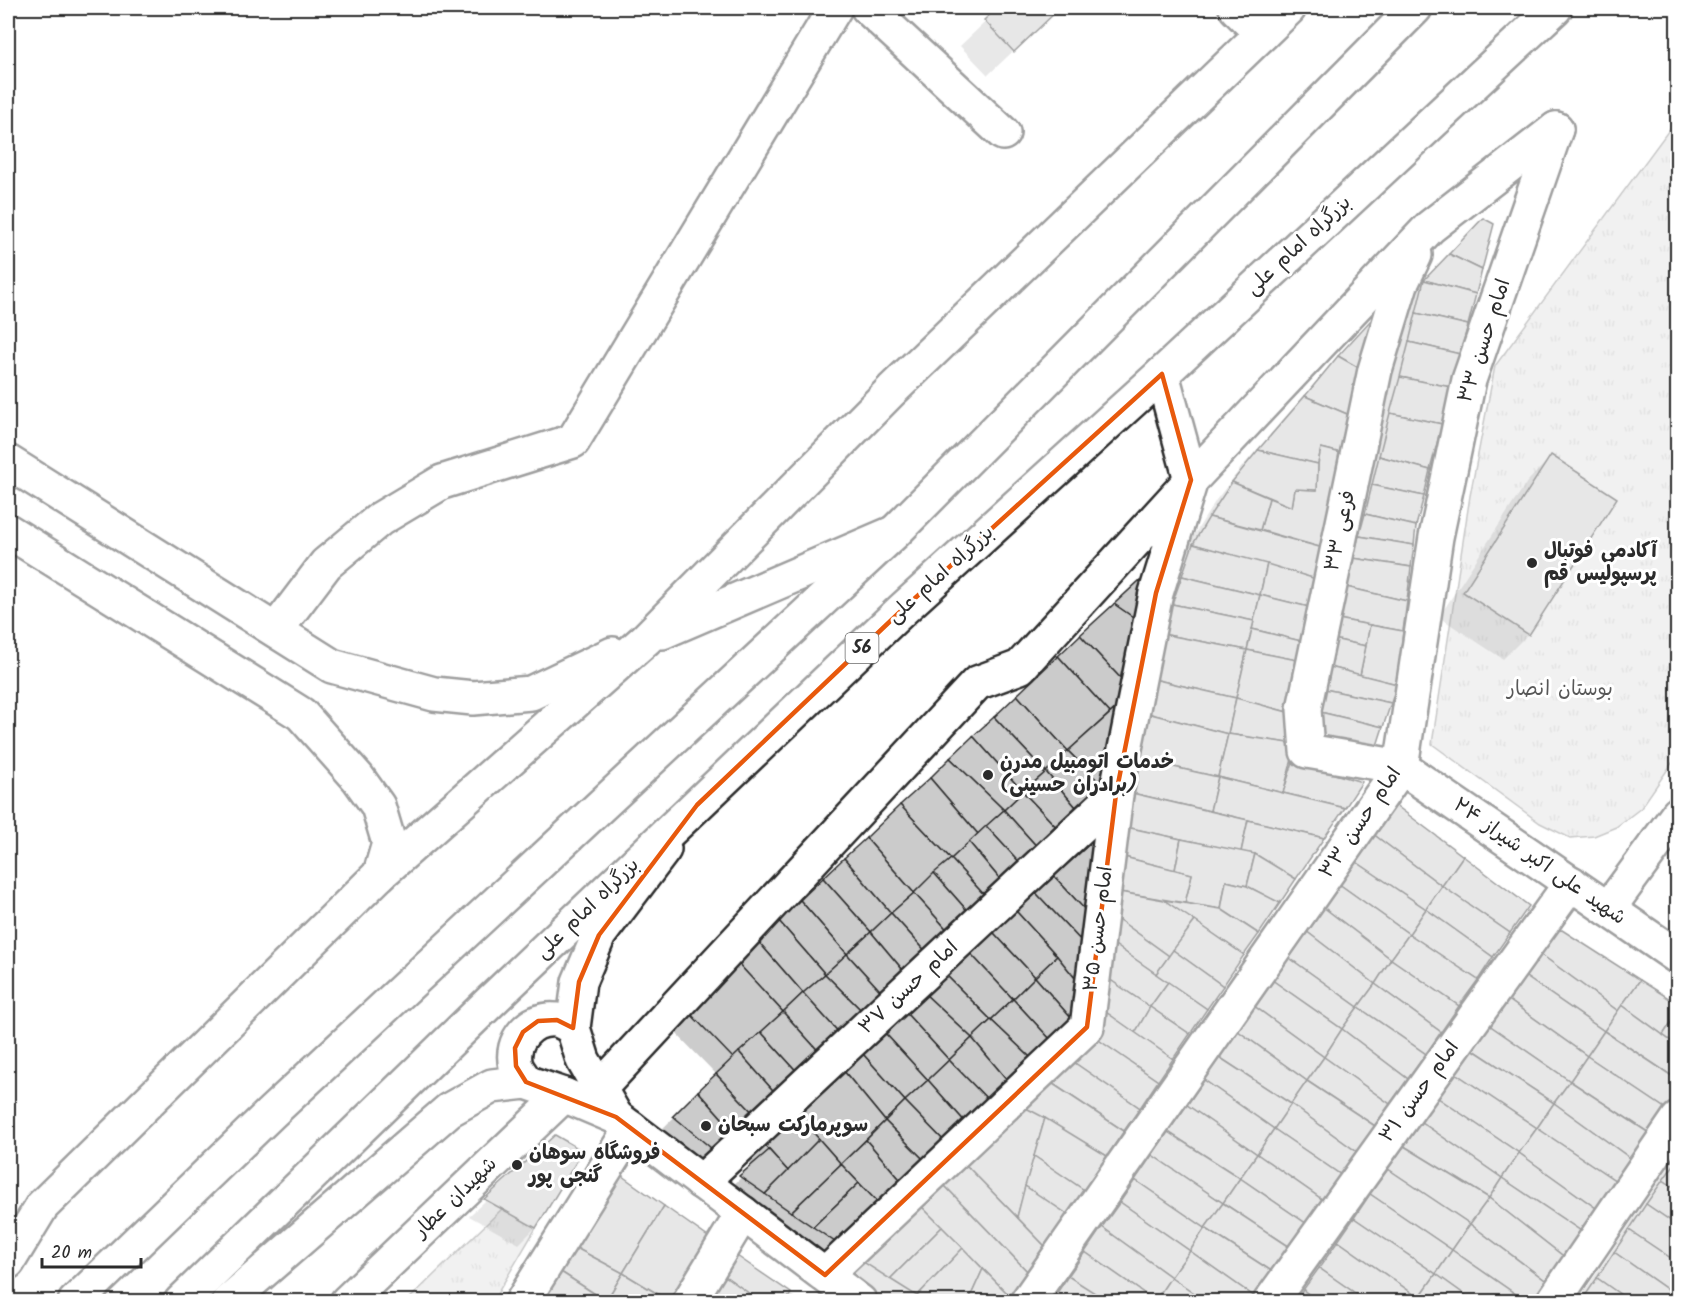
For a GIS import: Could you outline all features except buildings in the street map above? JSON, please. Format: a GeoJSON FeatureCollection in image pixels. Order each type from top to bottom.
{"type":"FeatureCollection","features":[{"type":"Feature","properties":{"kind":"main road"},"geometry":{"type":"LineString","coordinates":[[276,630],[326,564],[380,519],[442,482],[573,441],[835,8]]}},
{"type":"Feature","properties":{"kind":"main road"},"geometry":{"type":"LineString","coordinates":[[868,8],[1003,133]]}},
{"type":"Feature","properties":{"kind":"main road"},"geometry":{"type":"LineString","coordinates":[[1236,8],[1262,34]]}},
{"type":"Feature","properties":{"kind":"main road"},"geometry":{"type":"LineString","coordinates":[[8,1262],[42,1206],[380,874],[646,639],[892,390],[1289,8]]}},
{"type":"Feature","properties":{"kind":"main road"},"geometry":{"type":"LineString","coordinates":[[75,1302],[272,1112],[895,532],[1415,8]]}},
{"type":"Feature","properties":{"kind":"main road","name":"بزرگراه امام علی"},"geometry":{"type":"LineString","coordinates":[[181,1302],[491,1001],[903,609],[1162,374],[1555,8]]}},
{"type":"Feature","properties":{"kind":"main road","name":"امام حسن ۳۳"},"geometry":{"type":"LineString","coordinates":[[1027,1302],[1401,767],[1436,537],[1469,380],[1556,129],[1430,227]]}},
{"type":"Feature","properties":{"kind":"main road"},"geometry":{"type":"LineString","coordinates":[[599,1089],[977,683],[1020,667],[1191,480],[1430,227]]}},
{"type":"Feature","properties":{"kind":"main road","name":"فرعی ۳۳"},"geometry":{"type":"LineString","coordinates":[[1401,767],[1307,751],[1304,709],[1375,370],[1401,284],[1430,227]]}},
{"type":"Feature","properties":{"kind":"main road"},"geometry":{"type":"LineString","coordinates":[[1162,374],[1191,480]]}},
{"type":"Feature","properties":{"kind":"main road"},"geometry":{"type":"LineString","coordinates":[[8,462],[332,666],[434,694],[473,698],[531,693],[646,639],[895,532]]}},
{"type":"Feature","properties":{"kind":"main road","name":"امام حسن ۳۵"},"geometry":{"type":"LineString","coordinates":[[825,1275],[1087,1027],[1116,794],[1156,593],[1191,480]]}},
{"type":"Feature","properties":{"kind":"main road"},"geometry":{"type":"LineString","coordinates":[[8,531],[301,714],[358,778],[378,806],[389,843],[380,874]]}},
{"type":"Feature","properties":{"kind":"main road","name":"شهید علی اکبر شیراز ۲۴"},"geometry":{"type":"LineString","coordinates":[[1401,767],[1677,957]]}},
{"type":"Feature","properties":{"kind":"main road","name":"امام حسن ۳۷"},"geometry":{"type":"LineString","coordinates":[[701,1182],[1116,794]]}},
{"type":"Feature","properties":{"kind":"main road"},"geometry":{"type":"LineString","coordinates":[[623,1123],[599,1089],[583,1060],[573,1028],[579,982],[598,935],[698,805]]}},
{"type":"Feature","properties":{"kind":"main road"},"geometry":{"type":"LineString","coordinates":[[1608,909],[1677,814]]}},
{"type":"Feature","properties":{"kind":"main road","name":"امام حسن ۳۱"},"geometry":{"type":"LineString","coordinates":[[1270,1302],[1571,883]]}},
{"type":"Feature","properties":{"kind":"main road"},"geometry":{"type":"LineString","coordinates":[[526,1082],[516,1066],[515,1048],[523,1032],[538,1021],[557,1020],[573,1028]]}},
{"type":"Feature","properties":{"kind":"main road"},"geometry":{"type":"LineString","coordinates":[[228,1302],[449,1110],[492,1086],[526,1082],[564,1095],[623,1123],[860,1302]]}},
{"type":"Feature","properties":{"kind":"main road","name":"شهیدان عطار"},"geometry":{"type":"LineString","coordinates":[[347,1302],[564,1095]]}},
{"type":"Feature","properties":{"kind":"main road"},"geometry":{"type":"LineString","coordinates":[[1553,1302],[1677,1119]]}},
{"type":"Feature","properties":{"kind":"main road"},"geometry":{"type":"LineString","coordinates":[[522,1302],[623,1123]]}},
{"type":"Feature","properties":{"kind":"main road"},"geometry":{"type":"LineString","coordinates":[[689,1302],[743,1214]]}},
{"type":"Feature","properties":{"kind":"highlighted area"},"geometry":{"type":"Polygon","coordinates":[[[1162,374],[1191,480],[1156,593],[1116,794],[1087,1027],[825,1275],[616,1117],[526,1082],[516,1066],[515,1048],[523,1032],[538,1021],[557,1020],[573,1028],[579,982],[599,935],[697,805],[903,609],[1162,374]]]}},
{"type":"Feature","properties":{"kind":"green space","name":"بوستان انصار"},"geometry":{"type":"Polygon","coordinates":[[[1677,119],[1677,756],[1641,808],[1616,827],[1594,836],[1570,838],[1540,823],[1432,744],[1470,496],[1495,366],[1677,119]]]}},
{"type":"Feature","properties":{"kind":"green space"},"geometry":{"type":"Polygon","coordinates":[[[503,1208],[536,1228],[493,1301],[406,1302],[503,1208]]]}},
{"type":"Feature","properties":{"kind":"place","name":"آکادمی فوتبال پرسپولیس قم"},"geometry":{"type":"Point","coordinates":[1532,563]}},
{"type":"Feature","properties":{"kind":"place","name":"خدمات اتومبیل مدرن (برادران حسینی)"},"geometry":{"type":"Point","coordinates":[988,775]}},
{"type":"Feature","properties":{"kind":"place","name":"سوپرمارکت سبحان"},"geometry":{"type":"Point","coordinates":[706,1126]}},
{"type":"Feature","properties":{"kind":"place","name":"فروشگاه سوهان گنجی پور"},"geometry":{"type":"Point","coordinates":[517,1165]}}]}
